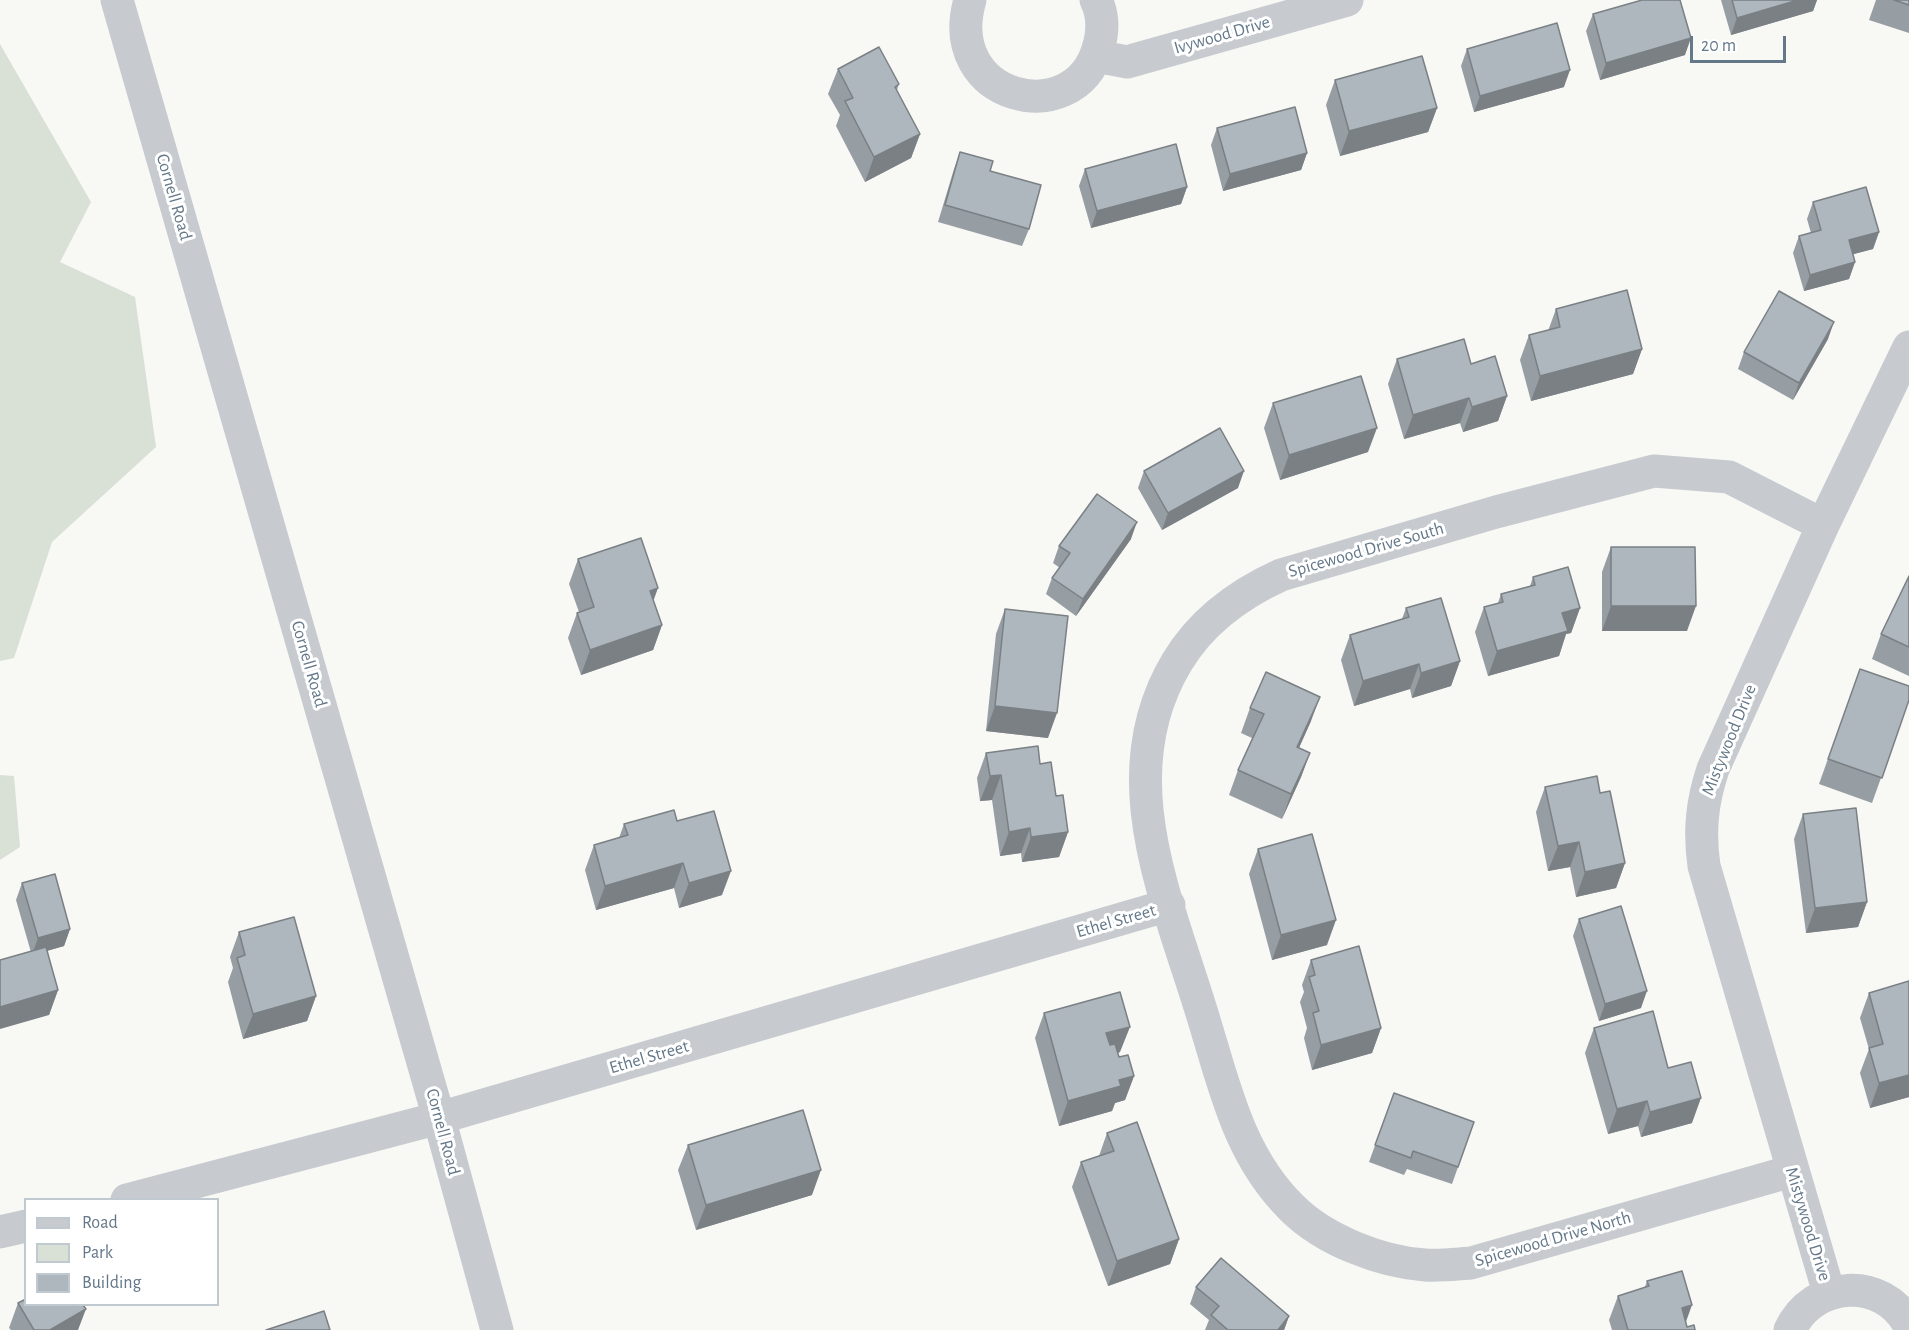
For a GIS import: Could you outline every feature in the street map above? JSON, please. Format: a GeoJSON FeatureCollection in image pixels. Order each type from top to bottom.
{"type":"FeatureCollection","features":[{"type":"Feature","properties":{"kind":"street","name":"Cornell Road"},"geometry":{"type":"LineString","coordinates":[[117,0],[439,1118],[497,1330]]}},
{"type":"Feature","properties":{"kind":"street"},"geometry":{"type":"LineString","coordinates":[[970,0],[965,16],[965,34],[969,52],[977,68],[989,81],[1022,96],[1040,96],[1058,92],[1074,84],[1087,72],[1096,56],[1101,39],[1102,21],[1096,0]]}},
{"type":"Feature","properties":{"kind":"street","name":"Ivywood Drive"},"geometry":{"type":"LineString","coordinates":[[1096,56],[1127,62],[1347,0]]}},
{"type":"Feature","properties":{"kind":"street","name":"Mistywood Drive"},"geometry":{"type":"LineString","coordinates":[[1829,1293],[1704,866],[1700,842],[1701,818],[1705,793],[1713,769],[1823,525],[1909,347]]}},
{"type":"Feature","properties":{"kind":"street","name":"Spicewood Drive South"},"geometry":{"type":"LineString","coordinates":[[1169,905],[1156,860],[1145,788],[1145,755],[1154,712],[1172,670],[1194,638],[1220,612],[1251,590],[1281,575],[1319,563],[1496,512],[1654,471],[1729,477],[1823,525]]}},
{"type":"Feature","properties":{"kind":"street","name":"Ethel Street"},"geometry":{"type":"LineString","coordinates":[[135,1198],[439,1118],[1169,905]]}},
{"type":"Feature","properties":{"kind":"street","name":"Spicewood Drive North"},"geometry":{"type":"LineString","coordinates":[[1169,905],[1239,1132],[1262,1174],[1293,1209],[1326,1234],[1337,1239],[1380,1257],[1425,1265],[1471,1263],[1792,1171]]}},
{"type":"Feature","properties":{"kind":"street"},"geometry":{"type":"LineString","coordinates":[[0,1232],[24,1226]]}},
{"type":"Feature","properties":{"kind":"street","name":"Mistywood Drive"},"geometry":{"type":"LineString","coordinates":[[1791,1330],[1801,1313],[1813,1301],[1829,1293],[1845,1290],[1863,1291],[1880,1296],[1894,1305],[1909,1325]]}},
{"type":"Feature","properties":{"kind":"green space"},"geometry":{"type":"Polygon","coordinates":[[[0,44],[91,202],[60,262],[135,297],[156,447],[52,542],[14,658],[0,661],[0,44]]]}},
{"type":"Feature","properties":{"kind":"green space"},"geometry":{"type":"Polygon","coordinates":[[[0,775],[14,776],[20,847],[0,860],[0,775]]]}},
{"type":"Feature","properties":{"kind":"building"},"geometry":{"type":"Polygon","coordinates":[[[1642,0],[1680,0],[1691,38],[1606,63],[1593,14],[1642,0]]]}},
{"type":"Feature","properties":{"kind":"building"},"geometry":{"type":"Polygon","coordinates":[[[1732,0],[1798,0],[1737,18],[1732,0]]]}},
{"type":"Feature","properties":{"kind":"building"},"geometry":{"type":"Polygon","coordinates":[[[1894,0],[1909,0],[1909,5],[1894,0]]]}},
{"type":"Feature","properties":{"kind":"building"},"geometry":{"type":"Polygon","coordinates":[[[1557,23],[1570,70],[1480,96],[1467,49],[1557,23]]]}},
{"type":"Feature","properties":{"kind":"building"},"geometry":{"type":"Polygon","coordinates":[[[879,47],[899,84],[895,87],[920,134],[874,157],[845,101],[853,98],[838,69],[879,47]]]}},
{"type":"Feature","properties":{"kind":"building"},"geometry":{"type":"Polygon","coordinates":[[[1422,56],[1437,108],[1349,131],[1335,80],[1422,56]]]}},
{"type":"Feature","properties":{"kind":"building"},"geometry":{"type":"Polygon","coordinates":[[[1295,107],[1307,153],[1230,174],[1217,128],[1295,107]]]}},
{"type":"Feature","properties":{"kind":"building"},"geometry":{"type":"Polygon","coordinates":[[[1176,144],[1187,187],[1097,211],[1085,169],[1176,144]]]}},
{"type":"Feature","properties":{"kind":"building"},"geometry":{"type":"Polygon","coordinates":[[[960,152],[993,161],[990,171],[1041,185],[1029,229],[945,205],[960,152]]]}},
{"type":"Feature","properties":{"kind":"building"},"geometry":{"type":"Polygon","coordinates":[[[1866,187],[1879,232],[1849,240],[1855,262],[1810,275],[1799,236],[1821,230],[1813,202],[1866,187]]]}},
{"type":"Feature","properties":{"kind":"building"},"geometry":{"type":"Polygon","coordinates":[[[1627,290],[1642,349],[1540,376],[1529,335],[1560,327],[1556,309],[1627,290]]]}},
{"type":"Feature","properties":{"kind":"building"},"geometry":{"type":"Polygon","coordinates":[[[1779,291],[1834,322],[1799,383],[1744,352],[1779,291]]]}},
{"type":"Feature","properties":{"kind":"building"},"geometry":{"type":"Polygon","coordinates":[[[1464,339],[1471,364],[1495,356],[1507,396],[1472,407],[1469,398],[1413,415],[1397,359],[1464,339]]]}},
{"type":"Feature","properties":{"kind":"building"},"geometry":{"type":"Polygon","coordinates":[[[1361,376],[1377,428],[1289,455],[1273,403],[1361,376]]]}},
{"type":"Feature","properties":{"kind":"building"},"geometry":{"type":"Polygon","coordinates":[[[1220,428],[1244,471],[1168,513],[1144,471],[1220,428]]]}},
{"type":"Feature","properties":{"kind":"building"},"geometry":{"type":"Polygon","coordinates":[[[1097,494],[1137,522],[1083,599],[1052,578],[1070,553],[1059,546],[1097,494]]]}},
{"type":"Feature","properties":{"kind":"building"},"geometry":{"type":"Polygon","coordinates":[[[641,538],[658,588],[650,591],[662,625],[590,650],[577,613],[594,607],[578,559],[641,538]]]}},
{"type":"Feature","properties":{"kind":"building"},"geometry":{"type":"Polygon","coordinates":[[[1611,547],[1695,547],[1696,606],[1611,606],[1611,547]]]}},
{"type":"Feature","properties":{"kind":"building"},"geometry":{"type":"Polygon","coordinates":[[[1568,567],[1580,608],[1562,613],[1568,631],[1497,651],[1484,607],[1503,602],[1501,594],[1535,585],[1533,577],[1568,567]]]}},
{"type":"Feature","properties":{"kind":"building"},"geometry":{"type":"Polygon","coordinates":[[[1909,576],[1909,647],[1881,634],[1909,576]]]}},
{"type":"Feature","properties":{"kind":"building"},"geometry":{"type":"Polygon","coordinates":[[[1441,598],[1460,661],[1421,673],[1419,664],[1363,681],[1350,635],[1409,617],[1406,608],[1441,598]]]}},
{"type":"Feature","properties":{"kind":"building"},"geometry":{"type":"Polygon","coordinates":[[[1005,609],[1068,616],[1057,713],[995,706],[1005,609]]]}},
{"type":"Feature","properties":{"kind":"building"},"geometry":{"type":"Polygon","coordinates":[[[1860,669],[1909,686],[1909,700],[1882,778],[1828,759],[1860,669]]]}},
{"type":"Feature","properties":{"kind":"building"},"geometry":{"type":"Polygon","coordinates":[[[1266,672],[1320,697],[1297,747],[1310,753],[1291,794],[1238,770],[1264,714],[1250,708],[1266,672]]]}},
{"type":"Feature","properties":{"kind":"building"},"geometry":{"type":"Polygon","coordinates":[[[1038,746],[1040,764],[1051,762],[1056,796],[1063,795],[1068,832],[1031,837],[1030,828],[1009,832],[1001,775],[990,776],[986,753],[1038,746]]]}},
{"type":"Feature","properties":{"kind":"building"},"geometry":{"type":"Polygon","coordinates":[[[1597,776],[1600,793],[1610,791],[1625,863],[1585,872],[1579,842],[1558,846],[1545,787],[1597,776]]]}},
{"type":"Feature","properties":{"kind":"building"},"geometry":{"type":"Polygon","coordinates":[[[1856,808],[1867,902],[1815,908],[1803,814],[1856,808]]]}},
{"type":"Feature","properties":{"kind":"building"},"geometry":{"type":"Polygon","coordinates":[[[674,810],[677,821],[714,811],[731,871],[689,883],[683,863],[605,886],[594,845],[628,835],[624,824],[674,810]]]}},
{"type":"Feature","properties":{"kind":"building"},"geometry":{"type":"Polygon","coordinates":[[[1312,834],[1336,920],[1281,935],[1258,849],[1312,834]]]}},
{"type":"Feature","properties":{"kind":"building"},"geometry":{"type":"Polygon","coordinates":[[[55,874],[70,929],[38,938],[22,883],[55,874]]]}},
{"type":"Feature","properties":{"kind":"building"},"geometry":{"type":"Polygon","coordinates":[[[1621,906],[1647,991],[1605,1004],[1579,919],[1621,906]]]}},
{"type":"Feature","properties":{"kind":"building"},"geometry":{"type":"Polygon","coordinates":[[[294,917],[316,996],[253,1014],[237,958],[245,955],[239,932],[294,917]]]}},
{"type":"Feature","properties":{"kind":"building"},"geometry":{"type":"Polygon","coordinates":[[[1359,946],[1381,1028],[1321,1045],[1313,1013],[1319,1011],[1309,977],[1315,975],[1311,960],[1359,946]]]}},
{"type":"Feature","properties":{"kind":"building"},"geometry":{"type":"Polygon","coordinates":[[[46,947],[58,990],[0,1007],[0,960],[46,947]]]}},
{"type":"Feature","properties":{"kind":"building"},"geometry":{"type":"Polygon","coordinates":[[[1909,981],[1909,1075],[1879,1083],[1869,1048],[1883,1044],[1869,993],[1909,981]]]}},
{"type":"Feature","properties":{"kind":"building"},"geometry":{"type":"Polygon","coordinates":[[[1120,992],[1130,1027],[1106,1033],[1110,1045],[1115,1044],[1119,1057],[1128,1055],[1134,1076],[1119,1080],[1121,1086],[1068,1101],[1044,1013],[1120,992]]]}},
{"type":"Feature","properties":{"kind":"building"},"geometry":{"type":"Polygon","coordinates":[[[1653,1011],[1668,1068],[1691,1062],[1701,1098],[1650,1112],[1647,1101],[1617,1109],[1594,1028],[1653,1011]]]}},
{"type":"Feature","properties":{"kind":"building"},"geometry":{"type":"Polygon","coordinates":[[[1394,1093],[1474,1122],[1458,1167],[1413,1151],[1411,1158],[1375,1145],[1394,1093]]]}},
{"type":"Feature","properties":{"kind":"building"},"geometry":{"type":"Polygon","coordinates":[[[803,1110],[821,1170],[706,1205],[688,1145],[803,1110]]]}},
{"type":"Feature","properties":{"kind":"building"},"geometry":{"type":"Polygon","coordinates":[[[1137,1122],[1179,1239],[1117,1261],[1081,1162],[1114,1151],[1107,1133],[1137,1122]]]}},
{"type":"Feature","properties":{"kind":"building"},"geometry":{"type":"Polygon","coordinates":[[[1221,1258],[1289,1316],[1278,1330],[1228,1330],[1211,1315],[1219,1306],[1196,1287],[1221,1258]]]}},
{"type":"Feature","properties":{"kind":"building"},"geometry":{"type":"Polygon","coordinates":[[[1682,1271],[1692,1305],[1682,1308],[1687,1327],[1694,1325],[1695,1330],[1628,1330],[1618,1296],[1649,1286],[1647,1281],[1682,1271]]]}},
{"type":"Feature","properties":{"kind":"building"},"geometry":{"type":"Polygon","coordinates":[[[24,1300],[24,1306],[84,1306],[86,1309],[50,1330],[34,1330],[18,1303],[24,1300]]]}},
{"type":"Feature","properties":{"kind":"building"},"geometry":{"type":"Polygon","coordinates":[[[324,1311],[330,1330],[266,1330],[324,1311]]]}}]}
